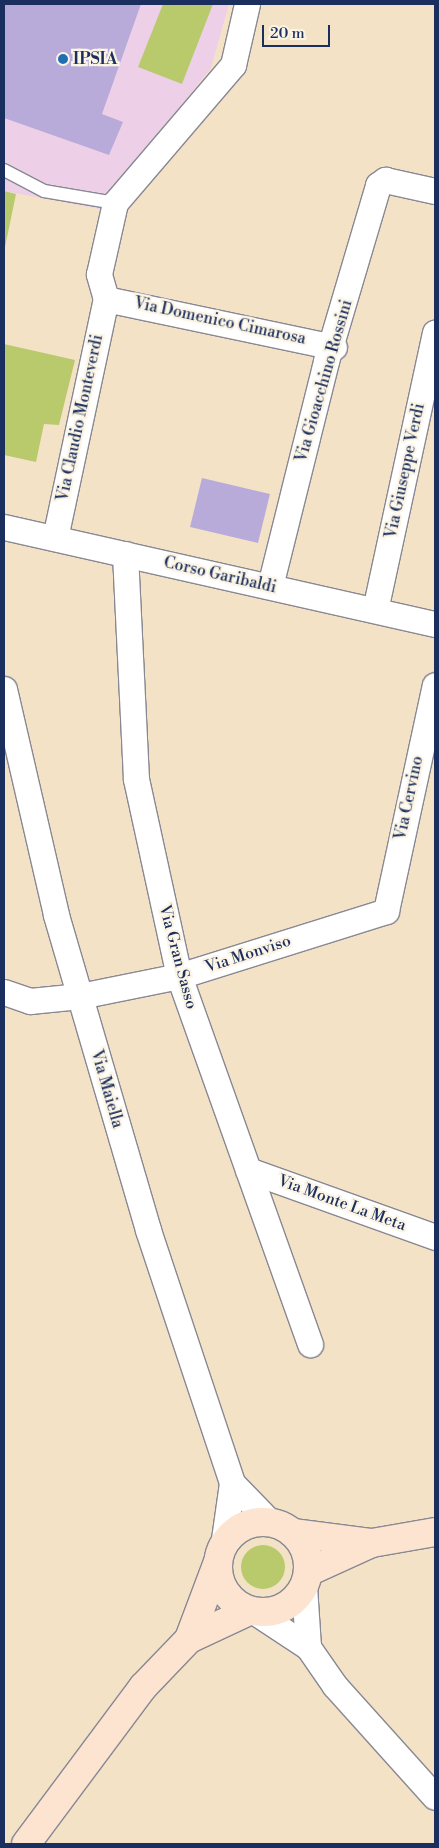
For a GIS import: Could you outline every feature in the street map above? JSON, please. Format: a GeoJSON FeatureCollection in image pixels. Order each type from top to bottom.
{"type":"FeatureCollection","features":[{"type":"Feature","properties":{"kind":"street"},"geometry":{"type":"LineString","coordinates":[[106,299],[99,274],[115,203],[233,65],[248,4]]}},
{"type":"Feature","properties":{"kind":"street","name":"Via Gioacchino Rossini"},"geometry":{"type":"LineString","coordinates":[[270,586],[326,361],[334,346],[378,185],[385,180],[435,191]]}},
{"type":"Feature","properties":{"kind":"street","name":"Via Domenico Cimarosa"},"geometry":{"type":"LineString","coordinates":[[106,299],[334,346]]}},
{"type":"Feature","properties":{"kind":"street","name":"Via Claudio Monteverdi"},"geometry":{"type":"LineString","coordinates":[[55,538],[106,299]]}},
{"type":"Feature","properties":{"kind":"street","name":"Via Giuseppe Verdi"},"geometry":{"type":"LineString","coordinates":[[375,610],[435,332]]}},
{"type":"Feature","properties":{"kind":"street","name":"Corso Garibaldi"},"geometry":{"type":"LineString","coordinates":[[4,527],[435,624]]}},
{"type":"Feature","properties":{"kind":"street","name":"Via Gran Sasso"},"geometry":{"type":"LineString","coordinates":[[124,554],[136,779],[179,976],[310,1344]]}},
{"type":"Feature","properties":{"kind":"street","name":"Via Cervino"},"geometry":{"type":"LineString","coordinates":[[386,911],[435,685]]}},
{"type":"Feature","properties":{"kind":"street","name":"Via Maiella"},"geometry":{"type":"LineString","coordinates":[[4,689],[56,915],[148,1230],[232,1484],[220,1554]]}},
{"type":"Feature","properties":{"kind":"street","name":"Via Monviso"},"geometry":{"type":"LineString","coordinates":[[4,992],[30,1001],[80,996],[179,976],[386,911]]}},
{"type":"Feature","properties":{"kind":"street","name":"Via Monte La Meta"},"geometry":{"type":"LineString","coordinates":[[248,1170],[435,1237]]}},
{"type":"Feature","properties":{"kind":"street","name":"Via Maiella"},"geometry":{"type":"LineString","coordinates":[[232,1484],[281,1528]]}},
{"type":"Feature","properties":{"kind":"street"},"geometry":{"type":"LineString","coordinates":[[189,1639],[220,1554],[248,1524],[372,1543]]}},
{"type":"Feature","properties":{"kind":"street"},"geometry":{"type":"LineString","coordinates":[[281,1528],[302,1544],[306,1579],[308,1648]]}},
{"type":"Feature","properties":{"kind":"street"},"geometry":{"type":"LineString","coordinates":[[26,1844],[144,1687],[189,1639],[252,1611],[284,1607],[306,1579],[372,1543],[435,1532]]}},
{"type":"Feature","properties":{"kind":"street"},"geometry":{"type":"LineString","coordinates":[[220,1554],[223,1589],[252,1611],[308,1648],[334,1686],[435,1797]]}},
{"type":"Feature","properties":{"kind":"lane"},"geometry":{"type":"LineString","coordinates":[[4,170],[44,191],[115,203]]}},
{"type":"Feature","properties":{"kind":"shaded area"},"geometry":{"type":"Polygon","coordinates":[[[4,4],[229,4],[211,68],[105,202],[104,210],[4,191],[4,4]]]}},
{"type":"Feature","properties":{"kind":"green space"},"geometry":{"type":"Polygon","coordinates":[[[163,4],[213,4],[182,84],[138,67],[163,4]]]}},
{"type":"Feature","properties":{"kind":"green space"},"geometry":{"type":"Polygon","coordinates":[[[4,191],[16,194],[4,252],[4,191]]]}},
{"type":"Feature","properties":{"kind":"green space"},"geometry":{"type":"Polygon","coordinates":[[[4,344],[75,360],[59,425],[44,424],[36,462],[4,455],[4,344]]]}},
{"type":"Feature","properties":{"kind":"green space"},"geometry":{"type":"Polygon","coordinates":[[[259,1545],[267,1545],[279,1551],[285,1567],[279,1583],[267,1589],[259,1589],[247,1583],[241,1571],[241,1563],[247,1551],[259,1545]]]}},
{"type":"Feature","properties":{"kind":"building","name":"IPSIA"},"geometry":{"type":"Polygon","coordinates":[[[4,4],[141,4],[102,114],[123,122],[109,155],[4,118],[4,4]]]}},
{"type":"Feature","properties":{"kind":"building"},"geometry":{"type":"Polygon","coordinates":[[[202,478],[270,494],[258,543],[190,527],[202,478]]]}},
{"type":"Feature","properties":{"kind":"place","name":"IPSIA"},"geometry":{"type":"Point","coordinates":[63,59]}}]}
